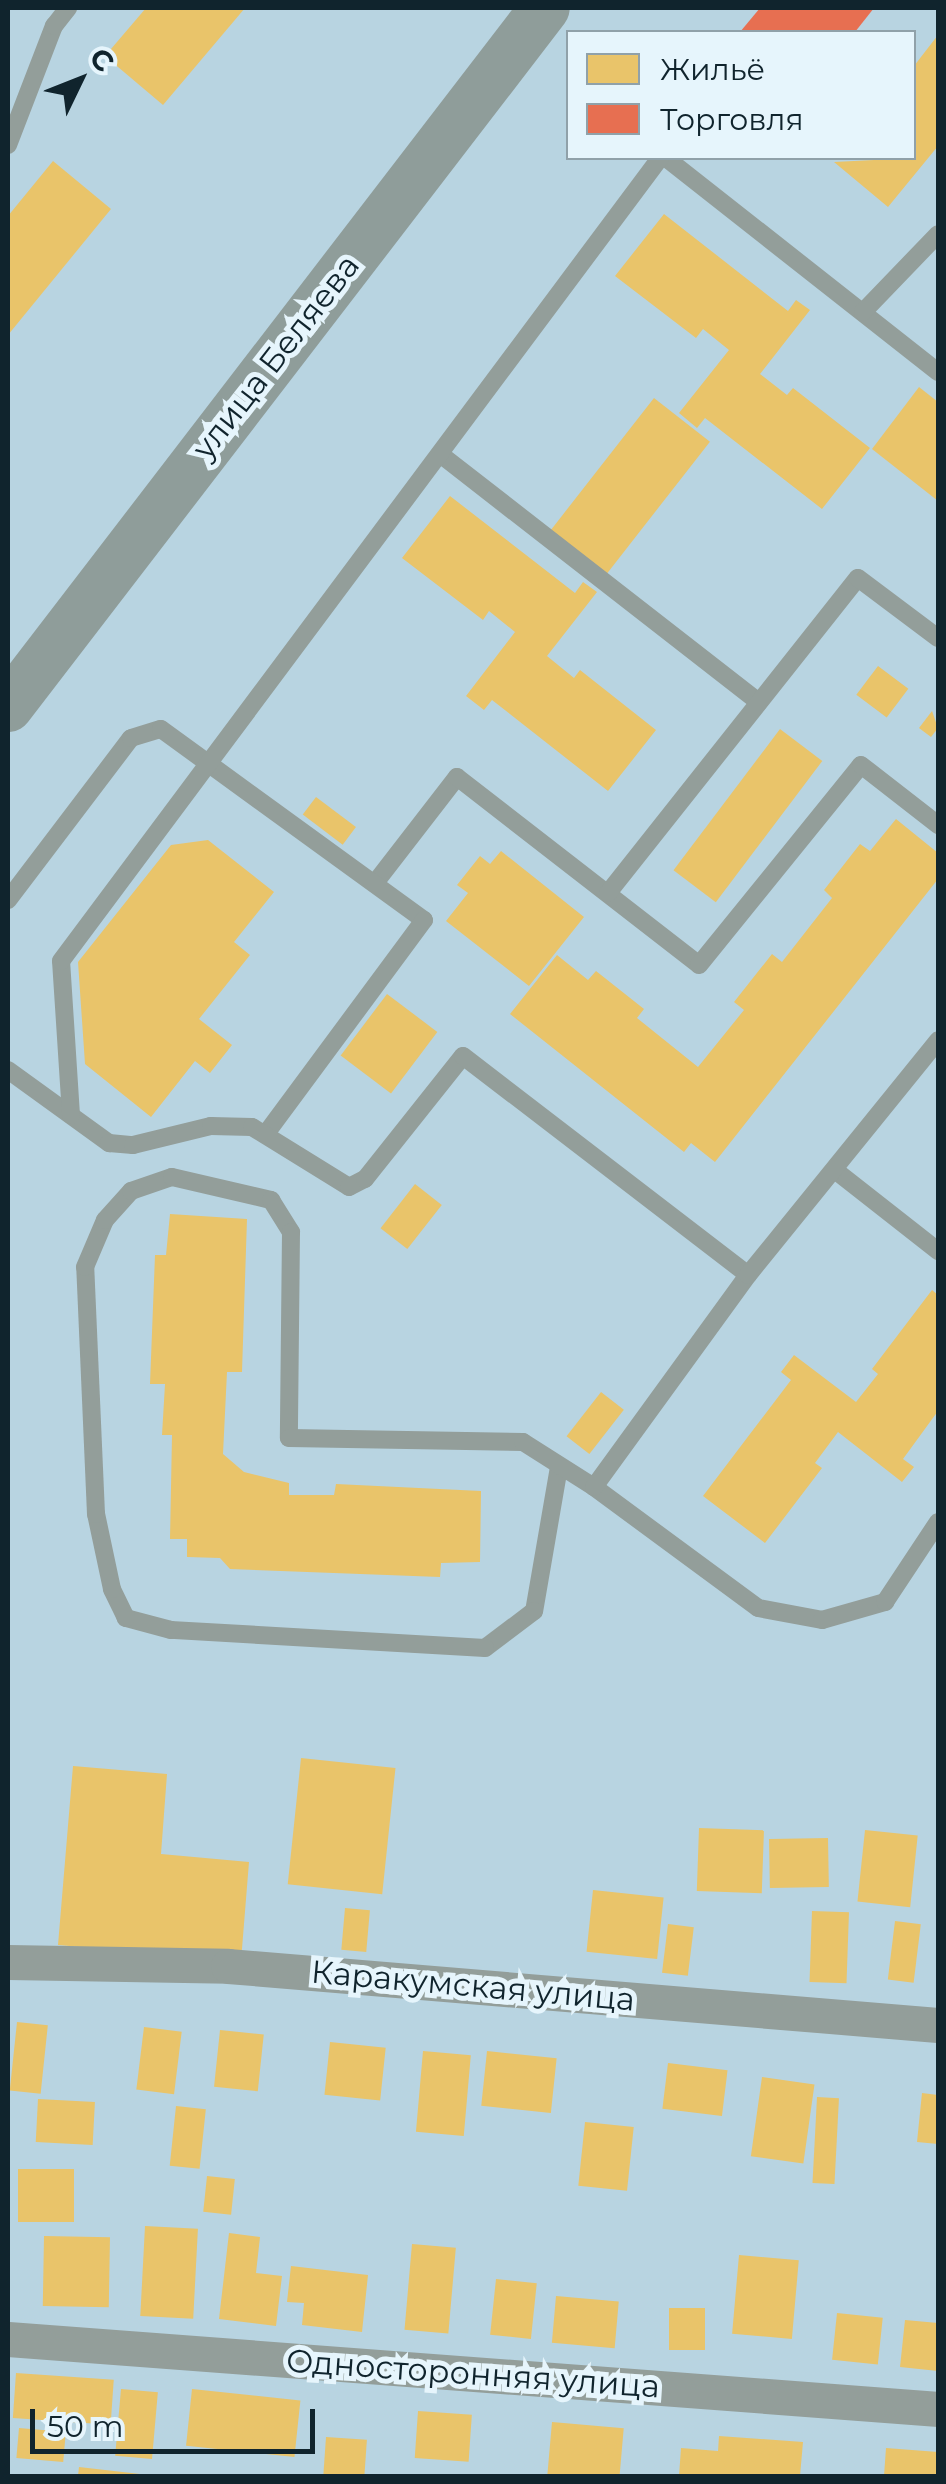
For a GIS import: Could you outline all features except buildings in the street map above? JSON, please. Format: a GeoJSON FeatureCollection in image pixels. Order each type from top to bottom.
{"type":"FeatureCollection","features":[{"type":"Feature","properties":{"kind":"main road","name":"улица Беляева"},"geometry":{"type":"LineString","coordinates":[[8,708],[545,8]]}},
{"type":"Feature","properties":{"kind":"street","name":"Каракумская улица"},"geometry":{"type":"LineString","coordinates":[[8,1962],[228,1966],[938,2025]]}},
{"type":"Feature","properties":{"kind":"street","name":"Односторонняя улица"},"geometry":{"type":"LineString","coordinates":[[8,2339],[938,2409]]}},
{"type":"Feature","properties":{"kind":"lane"},"geometry":{"type":"LineString","coordinates":[[8,145],[54,26],[68,8]]}},
{"type":"Feature","properties":{"kind":"lane"},"geometry":{"type":"LineString","coordinates":[[71,1116],[62,962],[661,160]]}},
{"type":"Feature","properties":{"kind":"lane"},"geometry":{"type":"LineString","coordinates":[[666,160],[938,372]]}},
{"type":"Feature","properties":{"kind":"lane"},"geometry":{"type":"LineString","coordinates":[[862,312],[938,234]]}},
{"type":"Feature","properties":{"kind":"lane"},"geometry":{"type":"LineString","coordinates":[[440,454],[759,702]]}},
{"type":"Feature","properties":{"kind":"lane"},"geometry":{"type":"LineString","coordinates":[[608,893],[858,578],[938,638]]}},
{"type":"Feature","properties":{"kind":"lane"},"geometry":{"type":"LineString","coordinates":[[8,900],[131,738],[161,729],[424,920],[265,1136]]}},
{"type":"Feature","properties":{"kind":"lane"},"geometry":{"type":"LineString","coordinates":[[374,884],[457,777],[699,965],[861,765],[938,825]]}},
{"type":"Feature","properties":{"kind":"lane"},"geometry":{"type":"LineString","coordinates":[[594,1487],[748,1275],[836,1171],[938,1040]]}},
{"type":"Feature","properties":{"kind":"lane"},"geometry":{"type":"LineString","coordinates":[[8,1070],[108,1143],[133,1144],[211,1126],[252,1127],[348,1187],[365,1180],[463,1056],[748,1275]]}},
{"type":"Feature","properties":{"kind":"lane"},"geometry":{"type":"LineString","coordinates":[[836,1171],[938,1252]]}},
{"type":"Feature","properties":{"kind":"lane"},"geometry":{"type":"LineString","coordinates":[[560,1466],[534,1611],[485,1648],[170,1630],[126,1618],[112,1589],[96,1514],[84,1267],[105,1220],[131,1190],[172,1177],[272,1200],[291,1232],[289,1438],[523,1442],[594,1487],[758,1608],[822,1620],[885,1602],[938,1522]]}}]}
